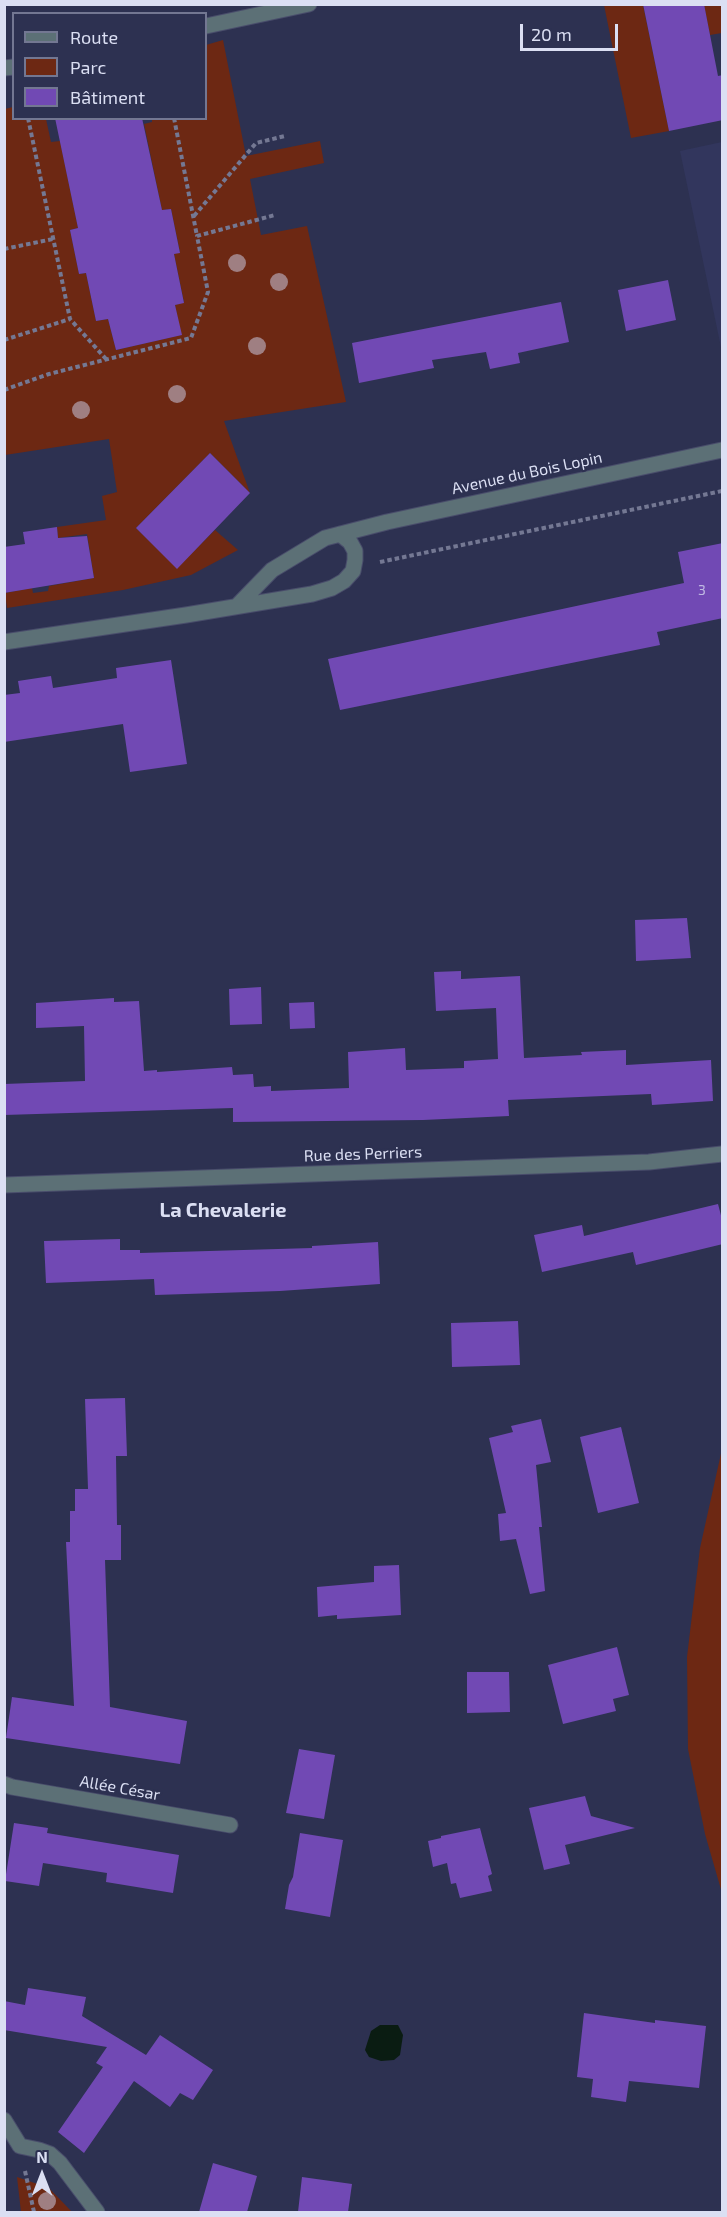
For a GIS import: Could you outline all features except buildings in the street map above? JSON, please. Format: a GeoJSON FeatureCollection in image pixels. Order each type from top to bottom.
{"type":"FeatureCollection","features":[{"type":"Feature","properties":{"kind":"street"},"geometry":{"type":"LineString","coordinates":[[207,26],[309,4]]}},
{"type":"Feature","properties":{"kind":"street","name":"Avenue du Bois Lopin"},"geometry":{"type":"LineString","coordinates":[[238,605],[272,570],[325,538],[387,522],[723,450]]}},
{"type":"Feature","properties":{"kind":"street"},"geometry":{"type":"LineString","coordinates":[[4,642],[175,617],[312,594],[332,588],[344,581],[353,571],[354,566],[355,551],[350,542],[340,534]]}},
{"type":"Feature","properties":{"kind":"street","name":"Rue des Perriers"},"geometry":{"type":"LineString","coordinates":[[4,1185],[649,1162],[723,1154]]}},
{"type":"Feature","properties":{"kind":"street","name":"Allée César"},"geometry":{"type":"LineString","coordinates":[[4,1784],[231,1825]]}},
{"type":"Feature","properties":{"kind":"street"},"geometry":{"type":"LineString","coordinates":[[4,2120],[12,2147],[39,2150],[50,2154],[60,2163],[98,2212]]}},
{"type":"Feature","properties":{"kind":"path"},"geometry":{"type":"LineString","coordinates":[[28,120],[70,319],[106,359]]}},
{"type":"Feature","properties":{"kind":"path"},"geometry":{"type":"LineString","coordinates":[[4,390],[49,374],[191,338],[208,292],[174,120]]}},
{"type":"Feature","properties":{"kind":"path"},"geometry":{"type":"LineString","coordinates":[[194,216],[256,143],[285,136]]}},
{"type":"Feature","properties":{"kind":"path"},"geometry":{"type":"LineString","coordinates":[[197,236],[275,215]]}},
{"type":"Feature","properties":{"kind":"path"},"geometry":{"type":"LineString","coordinates":[[4,249],[53,239]]}},
{"type":"Feature","properties":{"kind":"path"},"geometry":{"type":"LineString","coordinates":[[4,340],[70,319]]}},
{"type":"Feature","properties":{"kind":"path"},"geometry":{"type":"LineString","coordinates":[[354,566],[723,491]]}},
{"type":"Feature","properties":{"kind":"path"},"geometry":{"type":"LineString","coordinates":[[12,2147],[34,2212]]}},
{"type":"Feature","properties":{"kind":"shaded area"},"geometry":{"type":"Polygon","coordinates":[[[722,142],[722,352],[680,151],[722,142]]]}},
{"type":"Feature","properties":{"kind":"shaded area"},"geometry":{"type":"Polygon","coordinates":[[[380,2025],[398,2025],[403,2035],[400,2055],[394,2060],[381,2061],[369,2057],[365,2050],[371,2031],[380,2025]]]}},
{"type":"Feature","properties":{"kind":"green space"},"geometry":{"type":"Polygon","coordinates":[[[604,5],[643,5],[669,131],[631,138],[604,5]]]}},
{"type":"Feature","properties":{"kind":"green space"},"geometry":{"type":"Polygon","coordinates":[[[704,5],[722,5],[722,33],[710,35],[704,5]]]}},
{"type":"Feature","properties":{"kind":"green space"},"geometry":{"type":"Polygon","coordinates":[[[223,40],[246,156],[320,141],[324,163],[250,179],[261,235],[307,226],[346,402],[224,421],[250,493],[210,453],[136,528],[177,568],[215,530],[238,550],[191,575],[123,590],[7,608],[5,593],[32,588],[33,593],[48,591],[49,586],[94,578],[87,534],[58,538],[57,527],[106,520],[102,496],[117,492],[109,439],[5,455],[5,109],[12,107],[12,120],[46,120],[51,142],[60,141],[78,228],[70,230],[79,274],[86,273],[96,321],[108,319],[116,350],[181,335],[175,305],[184,302],[174,254],[180,252],[171,209],[162,210],[144,124],[152,120],[207,120],[207,45],[223,40]]]}},
{"type":"Feature","properties":{"kind":"green space"},"geometry":{"type":"Polygon","coordinates":[[[722,1449],[722,1893],[705,1834],[688,1749],[687,1657],[700,1548],[722,1449]]]}},
{"type":"Feature","properties":{"kind":"green space"},"geometry":{"type":"Polygon","coordinates":[[[17,2177],[49,2188],[72,2212],[21,2212],[17,2177]]]}},
{"type":"Feature","properties":{"kind":"district","name":"La Chevalerie"},"geometry":{"type":"Point","coordinates":[223,1210]}}]}
